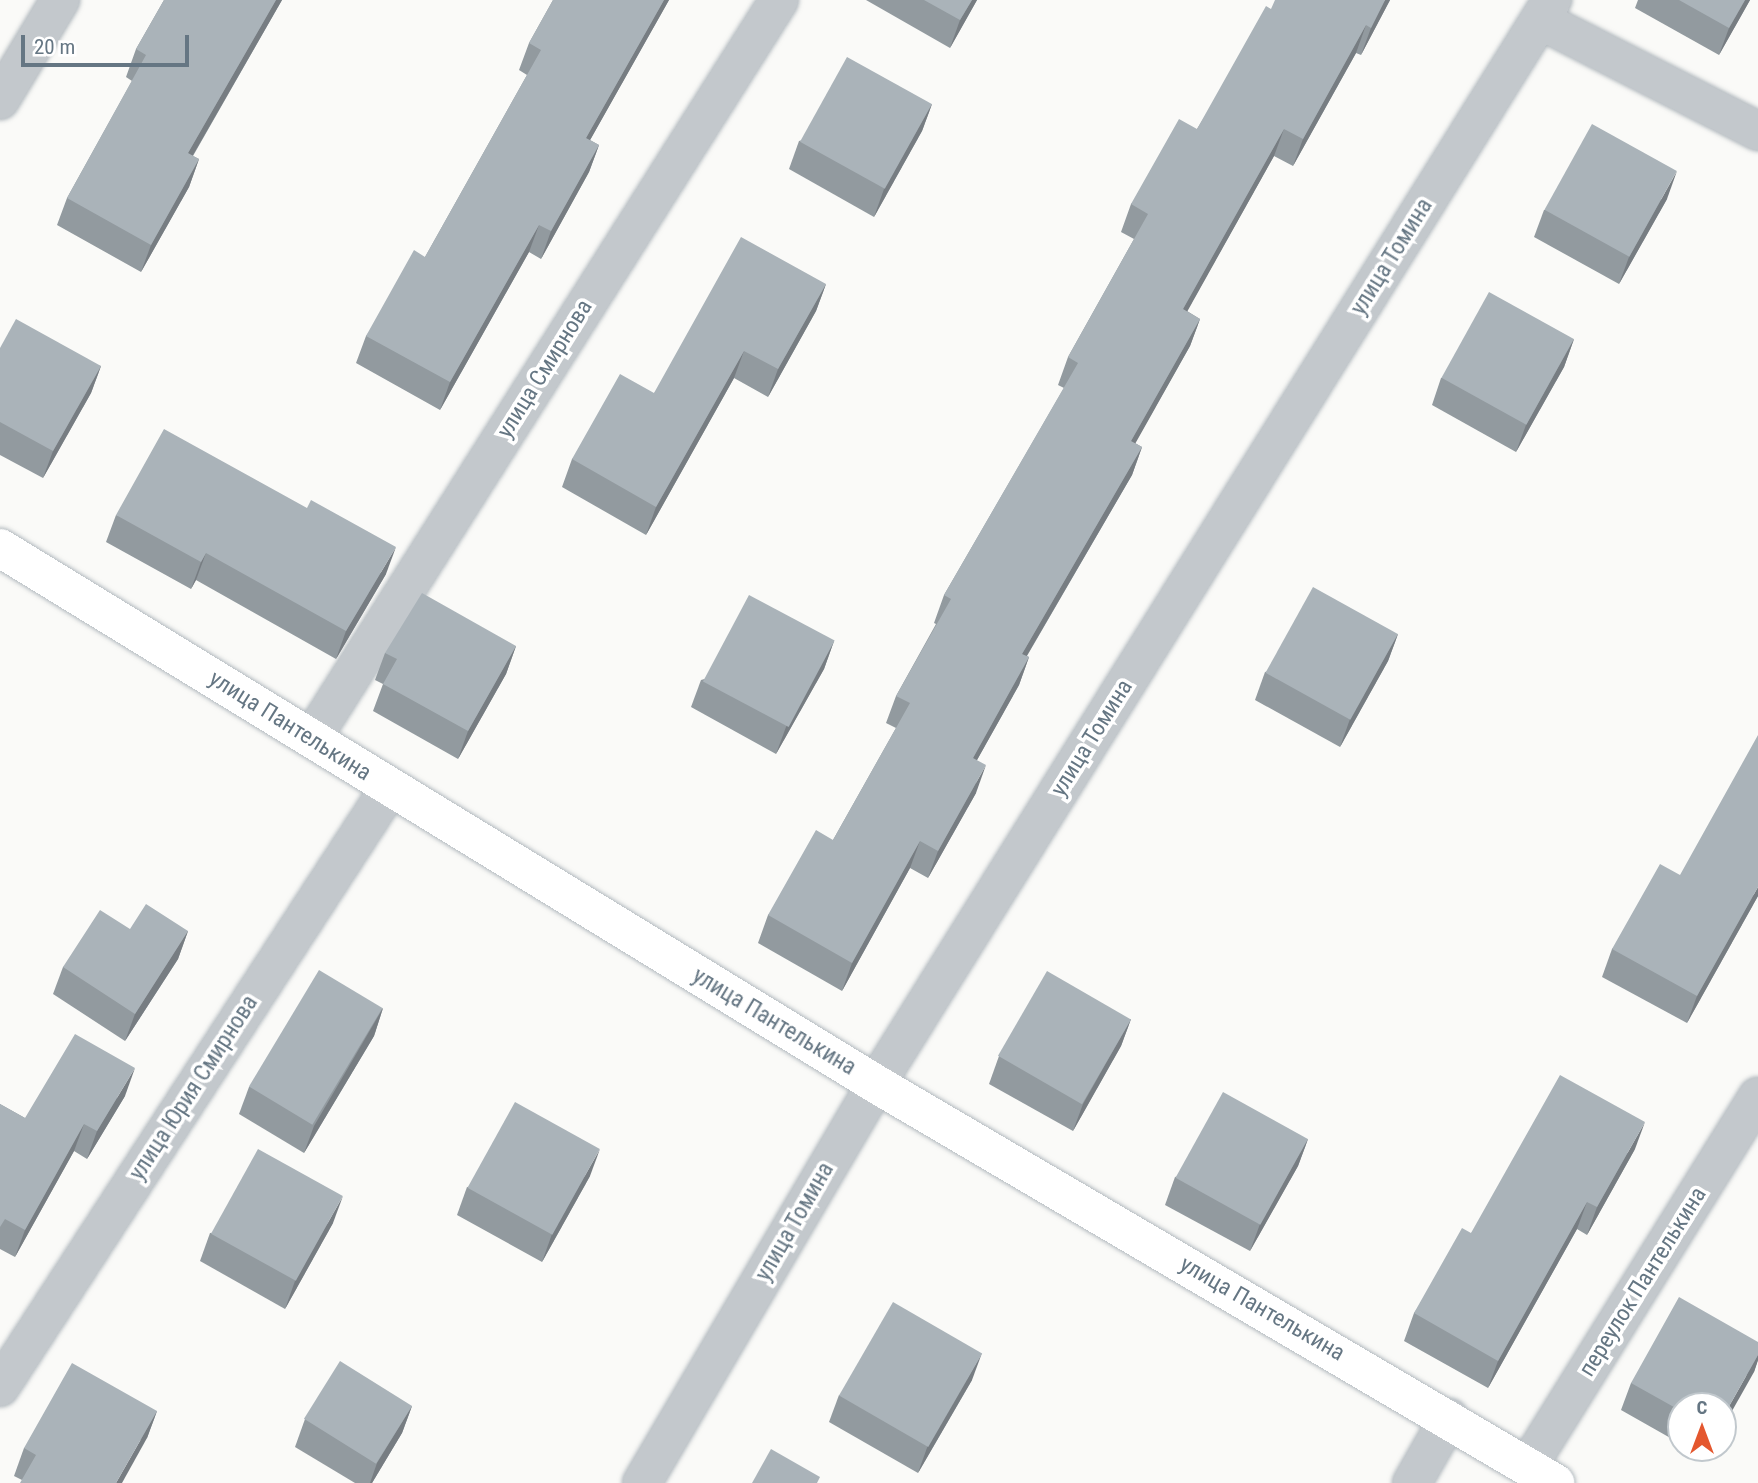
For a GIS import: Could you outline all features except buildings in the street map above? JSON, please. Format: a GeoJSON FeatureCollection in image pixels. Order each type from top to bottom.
{"type":"FeatureCollection","features":[{"type":"Feature","properties":{"kind":"main road","name":"улица Пантелькина"},"geometry":{"type":"LineString","coordinates":[[0,548],[312,738],[388,789],[876,1084],[1541,1475]]}},
{"type":"Feature","properties":{"kind":"street"},"geometry":{"type":"LineString","coordinates":[[0,100],[60,0]]}},
{"type":"Feature","properties":{"kind":"street","name":"улица Смирнова"},"geometry":{"type":"LineString","coordinates":[[312,738],[779,0]]}},
{"type":"Feature","properties":{"kind":"street"},"geometry":{"type":"LineString","coordinates":[[1546,10],[1758,131]]}},
{"type":"Feature","properties":{"kind":"street","name":"улица Томина"},"geometry":{"type":"LineString","coordinates":[[642,1483],[876,1084],[1546,10]]}},
{"type":"Feature","properties":{"kind":"street","name":"улица Юрия Смирнова"},"geometry":{"type":"LineString","coordinates":[[0,1387],[388,789]]}},
{"type":"Feature","properties":{"kind":"street","name":"переулок Пантелькина"},"geometry":{"type":"LineString","coordinates":[[1541,1475],[1758,1097]]}},
{"type":"Feature","properties":{"kind":"street"},"geometry":{"type":"LineString","coordinates":[[1412,1483],[1449,1419]]}}]}
